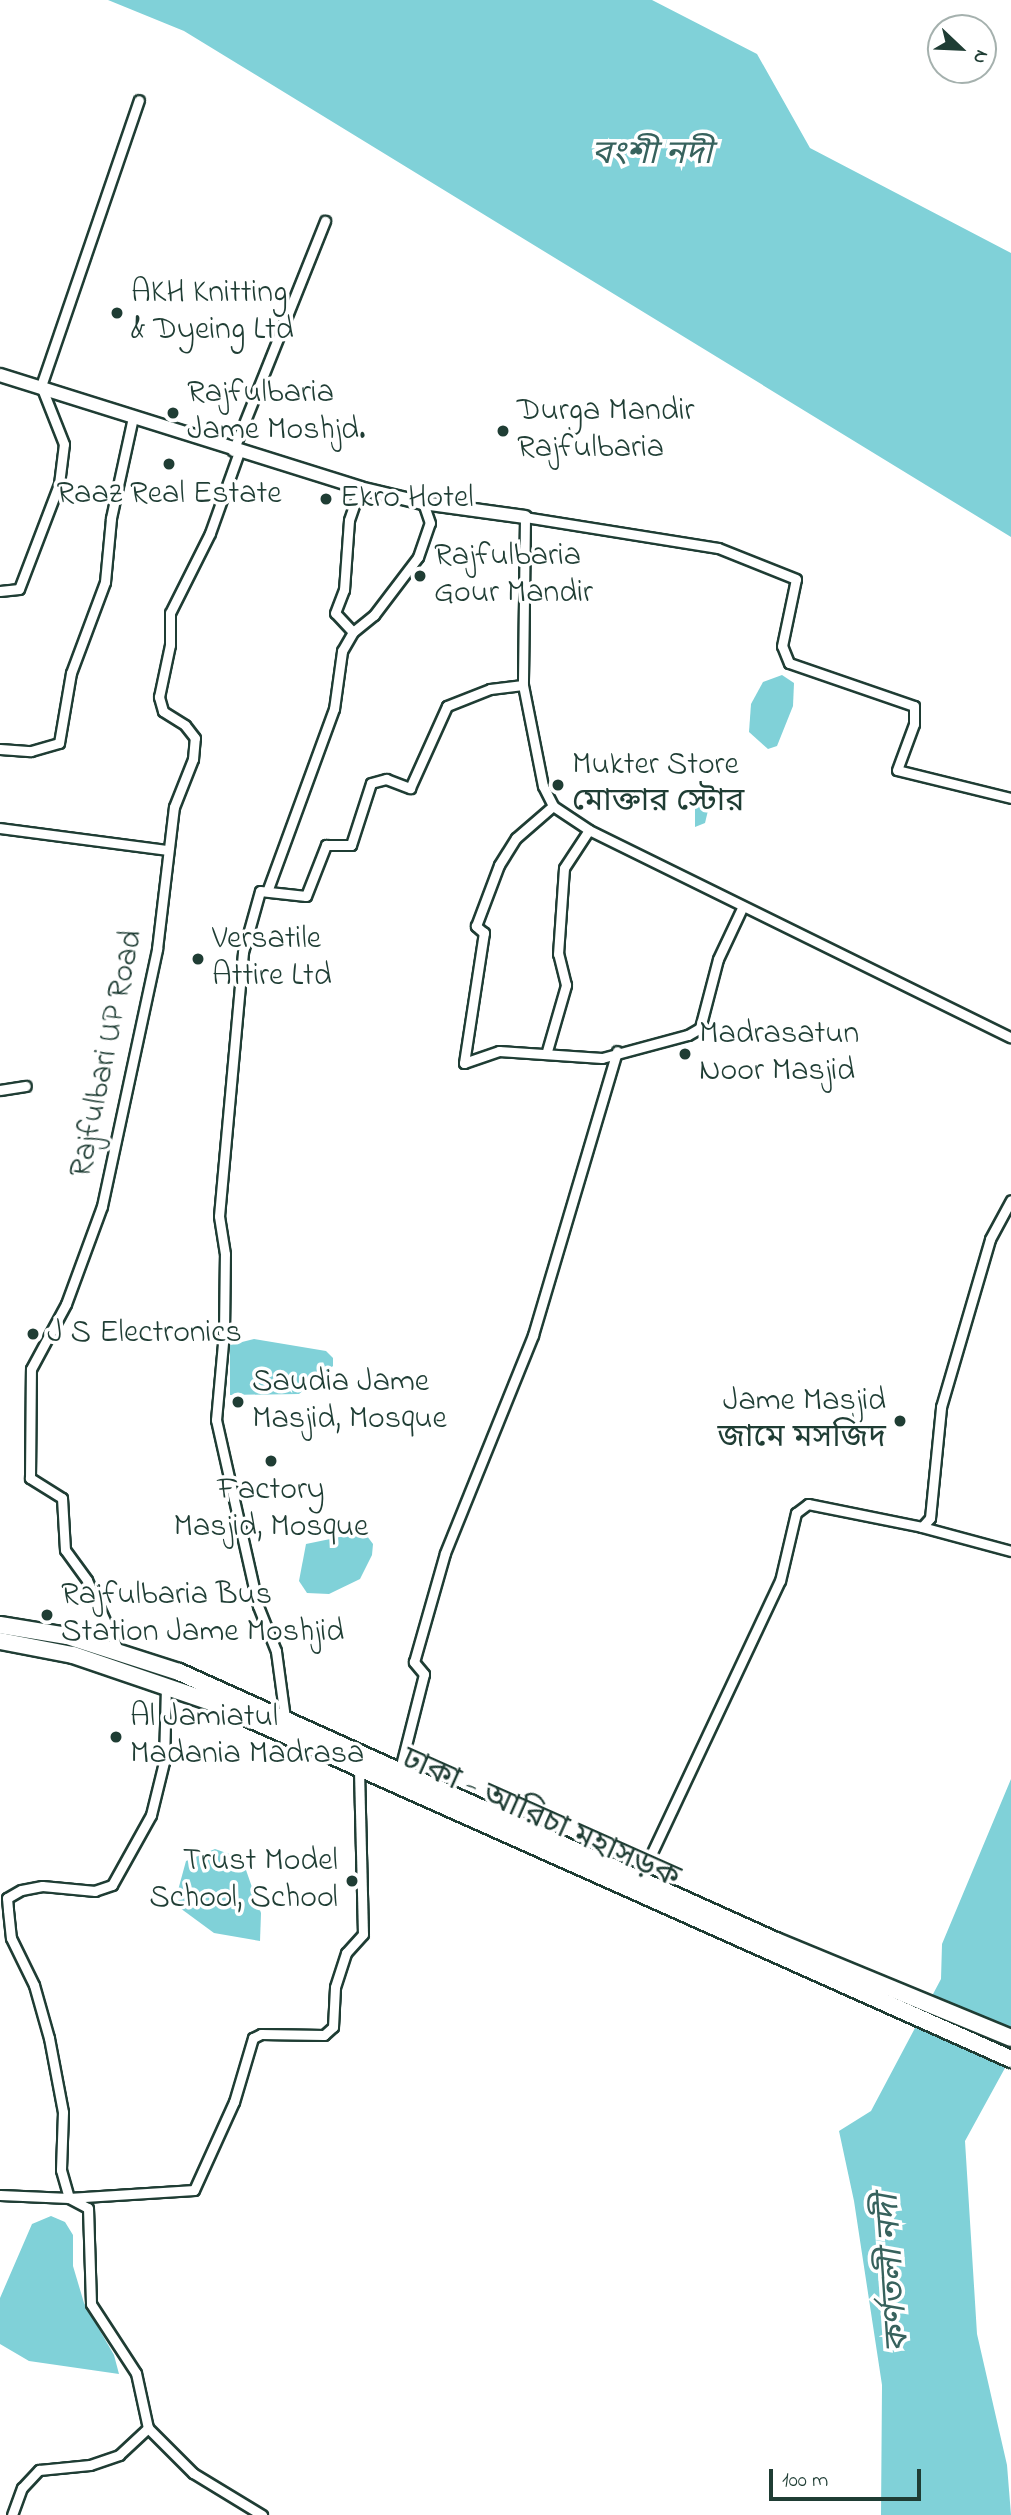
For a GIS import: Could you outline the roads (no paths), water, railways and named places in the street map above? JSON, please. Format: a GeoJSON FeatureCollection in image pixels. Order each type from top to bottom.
{"type":"FeatureCollection","features":[{"type":"Feature","properties":{"kind":"highway"},"geometry":{"type":"LineString","coordinates":[[0,1625],[67,1636],[179,1672],[876,1983],[1011,2038]]}},
{"type":"Feature","properties":{"kind":"highway","name":"ঢাকা - আরিচা মহাসড়ক"},"geometry":{"type":"LineString","coordinates":[[0,1641],[73,1655],[214,1703],[871,1999],[1011,2059]]}},
{"type":"Feature","properties":{"kind":"street"},"geometry":{"type":"LineString","coordinates":[[0,591],[19,589],[59,484],[64,444],[41,386],[139,100]]}},
{"type":"Feature","properties":{"kind":"street"},"geometry":{"type":"LineString","coordinates":[[236,451],[325,221]]}},
{"type":"Feature","properties":{"kind":"street"},"geometry":{"type":"LineString","coordinates":[[0,374],[236,451],[360,488],[423,503],[718,548],[796,579],[782,646],[789,663],[914,706],[914,724],[897,770],[1011,798]]}},
{"type":"Feature","properties":{"kind":"street"},"geometry":{"type":"LineString","coordinates":[[0,749],[31,751],[58,743],[71,673],[105,582],[111,518],[133,417]]}},
{"type":"Feature","properties":{"kind":"street","name":"Rajfulbari UP Road"},"geometry":{"type":"LineString","coordinates":[[120,1653],[87,1580],[65,1550],[62,1498],[30,1478],[31,1369],[47,1331],[66,1304],[102,1206],[157,949],[174,807],[193,758],[195,738],[185,725],[163,711],[159,697],[170,645],[170,613],[210,533],[236,451]]}},
{"type":"Feature","properties":{"kind":"street"},"geometry":{"type":"LineString","coordinates":[[353,632],[334,613],[344,590],[344,546],[360,488]]}},
{"type":"Feature","properties":{"kind":"street"},"geometry":{"type":"LineString","coordinates":[[268,889],[334,709],[342,652],[353,632],[374,615],[418,557],[430,523],[423,503]]}},
{"type":"Feature","properties":{"kind":"street"},"geometry":{"type":"LineString","coordinates":[[526,517],[523,685],[540,776],[553,806],[589,830],[742,908],[1011,1038]]}},
{"type":"Feature","properties":{"kind":"street"},"geometry":{"type":"LineString","coordinates":[[285,1718],[276,1651],[258,1606],[216,1420],[224,1332],[225,1254],[219,1216],[227,1102],[243,952],[258,894],[268,889],[306,896],[326,845],[351,845],[371,783],[386,779],[410,788],[447,706],[490,689],[523,685]]}},
{"type":"Feature","properties":{"kind":"street"},"geometry":{"type":"LineString","coordinates":[[553,806],[516,838],[485,900],[476,926],[484,933],[464,1063],[499,1051],[547,1051],[602,1058],[617,1051],[688,1035],[700,1028],[718,959],[742,908]]}},
{"type":"Feature","properties":{"kind":"street"},"geometry":{"type":"LineString","coordinates":[[0,828],[167,850]]}},
{"type":"Feature","properties":{"kind":"street"},"geometry":{"type":"LineString","coordinates":[[547,1051],[566,985],[558,954],[564,868],[589,830]]}},
{"type":"Feature","properties":{"kind":"street"},"geometry":{"type":"LineString","coordinates":[[400,1769],[424,1674],[414,1662],[445,1553],[533,1335],[617,1051]]}},
{"type":"Feature","properties":{"kind":"street"},"geometry":{"type":"LineString","coordinates":[[0,1090],[26,1086]]}},
{"type":"Feature","properties":{"kind":"street"},"geometry":{"type":"LineString","coordinates":[[922,1527],[930,1518],[941,1407],[990,1239],[1011,1200]]}},
{"type":"Feature","properties":{"kind":"street"},"geometry":{"type":"LineString","coordinates":[[640,1878],[780,1581],[796,1513],[808,1504],[922,1527],[1011,1551]]}},
{"type":"Feature","properties":{"kind":"street"},"geometry":{"type":"LineString","coordinates":[[166,1686],[164,1762],[151,1815],[112,1885],[95,1891],[42,1886],[7,1898],[11,1938],[34,1985],[49,2038],[63,2112],[61,2170],[69,2198],[88,2208],[91,2304],[136,2373],[148,2428],[193,2473],[262,2515]]}},
{"type":"Feature","properties":{"kind":"street"},"geometry":{"type":"LineString","coordinates":[[0,2195],[69,2198],[194,2190],[234,2102],[253,2038],[261,2034],[324,2035],[333,2027],[335,1987],[346,1953],[362,1934],[364,1922],[359,1770]]}},
{"type":"Feature","properties":{"kind":"street"},"geometry":{"type":"LineString","coordinates":[[12,2515],[22,2488],[39,2470],[90,2465],[119,2455],[148,2428]]}},
{"type":"Feature","properties":{"kind":"water","name":"বংশী নদী"},"geometry":{"type":"Polygon","coordinates":[[[108,0],[652,0],[757,54],[810,148],[1011,253],[1011,537],[184,31],[108,0]]]}},
{"type":"Feature","properties":{"kind":"water"},"geometry":{"type":"Polygon","coordinates":[[[782,675],[794,683],[793,706],[777,746],[768,749],[749,732],[751,704],[763,682],[782,675]]]}},
{"type":"Feature","properties":{"kind":"water"},"geometry":{"type":"Polygon","coordinates":[[[711,798],[705,823],[695,827],[695,806],[711,798]]]}},
{"type":"Feature","properties":{"kind":"water"},"geometry":{"type":"Polygon","coordinates":[[[254,1339],[326,1351],[333,1358],[333,1366],[299,1394],[230,1395],[230,1345],[254,1339]]]}},
{"type":"Feature","properties":{"kind":"water"},"geometry":{"type":"Polygon","coordinates":[[[364,1532],[373,1544],[372,1555],[360,1579],[329,1594],[307,1593],[299,1581],[306,1544],[364,1532]]]}},
{"type":"Feature","properties":{"kind":"water","name":"কর্ণতলী নদী"},"geometry":{"type":"Polygon","coordinates":[[[1011,1779],[1011,2057],[965,2141],[977,2334],[1007,2465],[1011,2515],[881,2515],[882,2385],[854,2201],[839,2131],[871,2111],[941,1979],[942,1944],[1011,1779]]]}},
{"type":"Feature","properties":{"kind":"water"},"geometry":{"type":"Polygon","coordinates":[[[215,1849],[235,1856],[246,1870],[261,1913],[260,1941],[214,1933],[180,1908],[177,1894],[186,1861],[215,1849]]]}},
{"type":"Feature","properties":{"kind":"water"},"geometry":{"type":"Polygon","coordinates":[[[51,2216],[65,2222],[73,2235],[73,2266],[84,2303],[114,2355],[119,2374],[29,2361],[0,2344],[0,2298],[32,2224],[51,2216]]]}},
{"type":"Feature","properties":{"kind":"place","name":"AKH Knitting & Dyeing Ltd"},"geometry":{"type":"Point","coordinates":[117,313]}},
{"type":"Feature","properties":{"kind":"place","name":"Rajfulbaria Jame Moshjd."},"geometry":{"type":"Point","coordinates":[173,413]}},
{"type":"Feature","properties":{"kind":"place","name":"Durga Mandir Rajfulbaria"},"geometry":{"type":"Point","coordinates":[503,431]}},
{"type":"Feature","properties":{"kind":"place","name":"Raaz Real Estate"},"geometry":{"type":"Point","coordinates":[169,464]}},
{"type":"Feature","properties":{"kind":"place","name":"Ekro Hotel"},"geometry":{"type":"Point","coordinates":[326,499]}},
{"type":"Feature","properties":{"kind":"place","name":"Rajfulbaria Gour Mandir"},"geometry":{"type":"Point","coordinates":[420,576]}},
{"type":"Feature","properties":{"kind":"place","name":"Mukter Store মোক্তার স্টোর"},"geometry":{"type":"Point","coordinates":[558,785]}},
{"type":"Feature","properties":{"kind":"place","name":"Versatile Attire Ltd"},"geometry":{"type":"Point","coordinates":[198,959]}},
{"type":"Feature","properties":{"kind":"place","name":"Madrasatun Noor Masjid"},"geometry":{"type":"Point","coordinates":[685,1054]}},
{"type":"Feature","properties":{"kind":"place","name":"J S Electronics"},"geometry":{"type":"Point","coordinates":[33,1334]}},
{"type":"Feature","properties":{"kind":"place","name":"Saudia Jame Masjid, Mosque"},"geometry":{"type":"Point","coordinates":[238,1402]}},
{"type":"Feature","properties":{"kind":"place","name":"Jame Masjid জামে মসজিদ"},"geometry":{"type":"Point","coordinates":[900,1421]}},
{"type":"Feature","properties":{"kind":"place","name":"Factory Masjid, Mosque"},"geometry":{"type":"Point","coordinates":[271,1461]}},
{"type":"Feature","properties":{"kind":"place","name":"Rajfulbaria Bus Station Jame Moshjid"},"geometry":{"type":"Point","coordinates":[47,1615]}},
{"type":"Feature","properties":{"kind":"place","name":"Al Jamiatul Madania Madrasa"},"geometry":{"type":"Point","coordinates":[116,1737]}},
{"type":"Feature","properties":{"kind":"place","name":"Trust Model School, School"},"geometry":{"type":"Point","coordinates":[352,1881]}}]}
